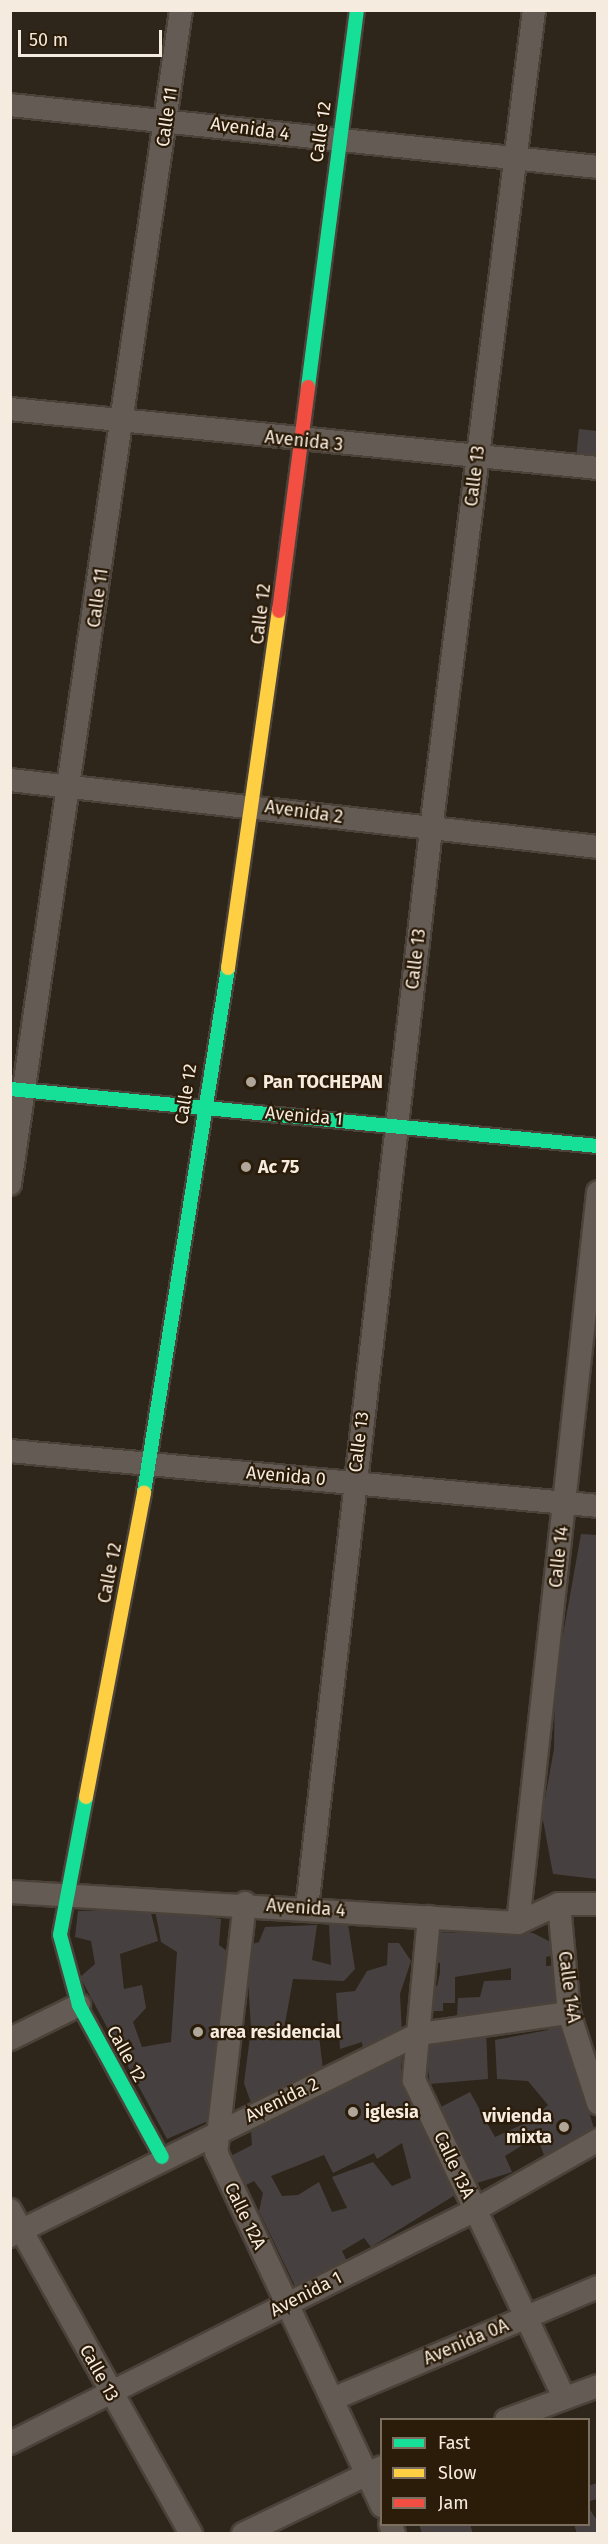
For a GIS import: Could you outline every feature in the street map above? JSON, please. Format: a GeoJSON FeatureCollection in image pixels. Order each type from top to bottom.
{"type":"FeatureCollection","features":[{"type":"Feature","properties":{"kind":"street","name":"Calle 11"},"geometry":{"type":"LineString","coordinates":[[10,1184],[17,1090],[72,789],[121,423],[168,117],[181,10]]}},
{"type":"Feature","properties":{"kind":"street","name":"Calle 12"},"geometry":{"type":"LineString","coordinates":[[162,2157],[79,2005],[60,1947],[149,1464],[202,1108],[254,806],[337,141],[357,10]]}},
{"type":"Feature","properties":{"kind":"street","name":"Calle 13"},"geometry":{"type":"LineString","coordinates":[[307,1908],[354,1483],[431,829],[534,10]]}},
{"type":"Feature","properties":{"kind":"street","name":"Avenida 4"},"geometry":{"type":"LineString","coordinates":[[10,105],[168,117],[337,141],[597,166]]}},
{"type":"Feature","properties":{"kind":"street","name":"Avenida 3"},"geometry":{"type":"LineString","coordinates":[[10,408],[121,423],[597,468]]}},
{"type":"Feature","properties":{"kind":"street","name":"Avenida 2"},"geometry":{"type":"LineString","coordinates":[[10,780],[72,789],[254,806],[431,829],[597,847]]}},
{"type":"Feature","properties":{"kind":"street","name":"Avenida 1"},"geometry":{"type":"LineString","coordinates":[[17,1090],[396,1124],[597,1146]]}},
{"type":"Feature","properties":{"kind":"street","name":"Calle 14"},"geometry":{"type":"LineString","coordinates":[[518,1923],[566,1503],[597,1192]]}},
{"type":"Feature","properties":{"kind":"street","name":"Avenida 0"},"geometry":{"type":"LineString","coordinates":[[10,1451],[597,1506]]}},
{"type":"Feature","properties":{"kind":"street","name":"Avenida 4"},"geometry":{"type":"LineString","coordinates":[[10,1892],[245,1903],[518,1923],[559,1904],[597,1905]]}},
{"type":"Feature","properties":{"kind":"street","name":"Calle 12A"},"geometry":{"type":"LineString","coordinates":[[245,1903],[221,2130],[220,2164],[335,2398],[374,2470],[380,2501]]}},
{"type":"Feature","properties":{"kind":"street","name":"Calle 14A"},"geometry":{"type":"LineString","coordinates":[[559,1904],[569,2013],[597,2103]]}},
{"type":"Feature","properties":{"kind":"street","name":"Calle 13A"},"geometry":{"type":"LineString","coordinates":[[429,1917],[414,2080],[564,2397]]}},
{"type":"Feature","properties":{"kind":"street"},"geometry":{"type":"LineString","coordinates":[[10,2039],[79,2005]]}},
{"type":"Feature","properties":{"kind":"street","name":"Avenida 2"},"geometry":{"type":"LineString","coordinates":[[16,2233],[162,2157],[419,2034],[569,2013]]}},
{"type":"Feature","properties":{"kind":"street","name":"Avenida 1"},"geometry":{"type":"LineString","coordinates":[[10,2443],[111,2396],[288,2303],[476,2210],[597,2140]]}},
{"type":"Feature","properties":{"kind":"street","name":"Calle 13"},"geometry":{"type":"LineString","coordinates":[[10,2210],[16,2233],[191,2534]]}},
{"type":"Feature","properties":{"kind":"street","name":"Avenida 0A"},"geometry":{"type":"LineString","coordinates":[[335,2398],[597,2287]]}},
{"type":"Feature","properties":{"kind":"street"},"geometry":{"type":"LineString","coordinates":[[511,2418],[597,2386]]}},
{"type":"Feature","properties":{"kind":"street"},"geometry":{"type":"LineString","coordinates":[[243,2534],[374,2470]]}},
{"type":"Feature","properties":{"kind":"building"},"geometry":{"type":"Polygon","coordinates":[[[579,429],[597,431],[597,461],[576,458],[579,429]]]}},
{"type":"Feature","properties":{"kind":"building"},"geometry":{"type":"Polygon","coordinates":[[[581,1534],[597,1535],[597,1879],[553,1874],[542,1815],[554,1749],[555,1679],[581,1534]]]}},
{"type":"Feature","properties":{"kind":"building","name":"area residencial"},"geometry":{"type":"Polygon","coordinates":[[[150,1909],[158,1941],[120,1954],[124,1989],[142,1985],[146,2008],[133,2022],[142,2047],[171,2042],[177,1952],[161,1942],[155,1910],[221,1919],[219,1945],[231,1954],[217,2117],[167,2139],[80,1977],[95,1964],[91,1941],[75,1937],[78,1911],[150,1909]]]}},
{"type":"Feature","properties":{"kind":"building"},"geometry":{"type":"Polygon","coordinates":[[[348,1924],[355,1969],[344,1981],[293,1979],[283,2035],[319,2036],[323,2069],[251,2103],[244,2083],[251,2029],[247,1961],[252,1944],[259,1942],[265,1927],[317,1925],[312,1960],[331,1965],[329,1925],[348,1924]]]}},
{"type":"Feature","properties":{"kind":"building"},"geometry":{"type":"Polygon","coordinates":[[[470,1929],[533,1933],[557,1945],[558,1954],[546,1957],[546,1966],[557,1965],[560,2005],[457,2016],[458,1998],[480,1997],[484,1981],[511,1980],[511,1968],[455,1977],[455,2003],[443,2003],[443,2011],[427,2011],[426,1987],[437,1986],[440,1973],[440,1963],[432,1962],[432,1932],[470,1933],[470,1929]]]}},
{"type":"Feature","properties":{"kind":"building"},"geometry":{"type":"Polygon","coordinates":[[[388,1943],[399,1943],[411,1961],[400,1994],[402,2033],[363,2051],[362,2042],[340,2049],[336,1993],[355,1991],[367,1971],[387,1965],[388,1943]]]}},
{"type":"Feature","properties":{"kind":"building"},"geometry":{"type":"Polygon","coordinates":[[[547,2025],[563,2026],[596,2135],[546,2161],[537,2136],[505,2156],[512,2172],[477,2183],[437,2109],[470,2092],[495,2137],[532,2120],[548,2105],[528,2081],[497,2079],[495,2040],[548,2030],[547,2025]]]}},
{"type":"Feature","properties":{"kind":"building"},"geometry":{"type":"Polygon","coordinates":[[[486,2031],[488,2079],[430,2084],[424,2040],[486,2031]]]}},
{"type":"Feature","properties":{"kind":"building"},"geometry":{"type":"Polygon","coordinates":[[[403,2049],[401,2070],[416,2114],[460,2192],[371,2247],[364,2238],[342,2251],[347,2261],[295,2286],[259,2211],[263,2193],[254,2181],[244,2186],[229,2157],[252,2145],[251,2131],[403,2049]],[[402,2143],[377,2159],[374,2153],[333,2173],[324,2155],[271,2176],[282,2196],[298,2195],[319,2182],[332,2212],[347,2208],[332,2177],[373,2162],[392,2186],[411,2178],[402,2143]]]}},
{"type":"Feature","properties":{"kind":"building"},"geometry":{"type":"Polygon","coordinates":[[[597,2483],[597,2499],[590,2501],[590,2485],[597,2483]]]}},
{"type":"Feature","properties":{"kind":"building"},"geometry":{"type":"Polygon","coordinates":[[[590,2510],[597,2520],[597,2534],[577,2534],[575,2526],[590,2526],[590,2510]]]}},
{"type":"Feature","properties":{"kind":"building"},"geometry":{"type":"Polygon","coordinates":[[[420,2526],[471,2526],[473,2534],[422,2534],[420,2526]]]}},
{"type":"Feature","properties":{"kind":"traffic: fast"},"geometry":{"type":"LineString","coordinates":[[308,387],[357,10]]}},
{"type":"Feature","properties":{"kind":"traffic: fast"},"geometry":{"type":"LineString","coordinates":[[144,1492],[228,968]]}},
{"type":"Feature","properties":{"kind":"traffic: fast"},"geometry":{"type":"LineString","coordinates":[[10,1089],[598,1146]]}},
{"type":"Feature","properties":{"kind":"traffic: fast"},"geometry":{"type":"LineString","coordinates":[[86,1797],[60,1935],[79,2005],[162,2157]]}},
{"type":"Feature","properties":{"kind":"traffic: slow"},"geometry":{"type":"LineString","coordinates":[[228,968],[279,611]]}},
{"type":"Feature","properties":{"kind":"traffic: slow"},"geometry":{"type":"LineString","coordinates":[[86,1797],[144,1492]]}},
{"type":"Feature","properties":{"kind":"traffic: jam"},"geometry":{"type":"LineString","coordinates":[[279,611],[308,387]]}},
{"type":"Feature","properties":{"kind":"place","name":"Pan TOCHEPAN"},"geometry":{"type":"Point","coordinates":[251,1082]}},
{"type":"Feature","properties":{"kind":"place","name":"Ac 75"},"geometry":{"type":"Point","coordinates":[246,1167]}},
{"type":"Feature","properties":{"kind":"place","name":"area residencial"},"geometry":{"type":"Point","coordinates":[198,2032]}},
{"type":"Feature","properties":{"kind":"place","name":"iglesia"},"geometry":{"type":"Point","coordinates":[353,2112]}},
{"type":"Feature","properties":{"kind":"place","name":"vivienda mixta"},"geometry":{"type":"Point","coordinates":[564,2127]}}]}
